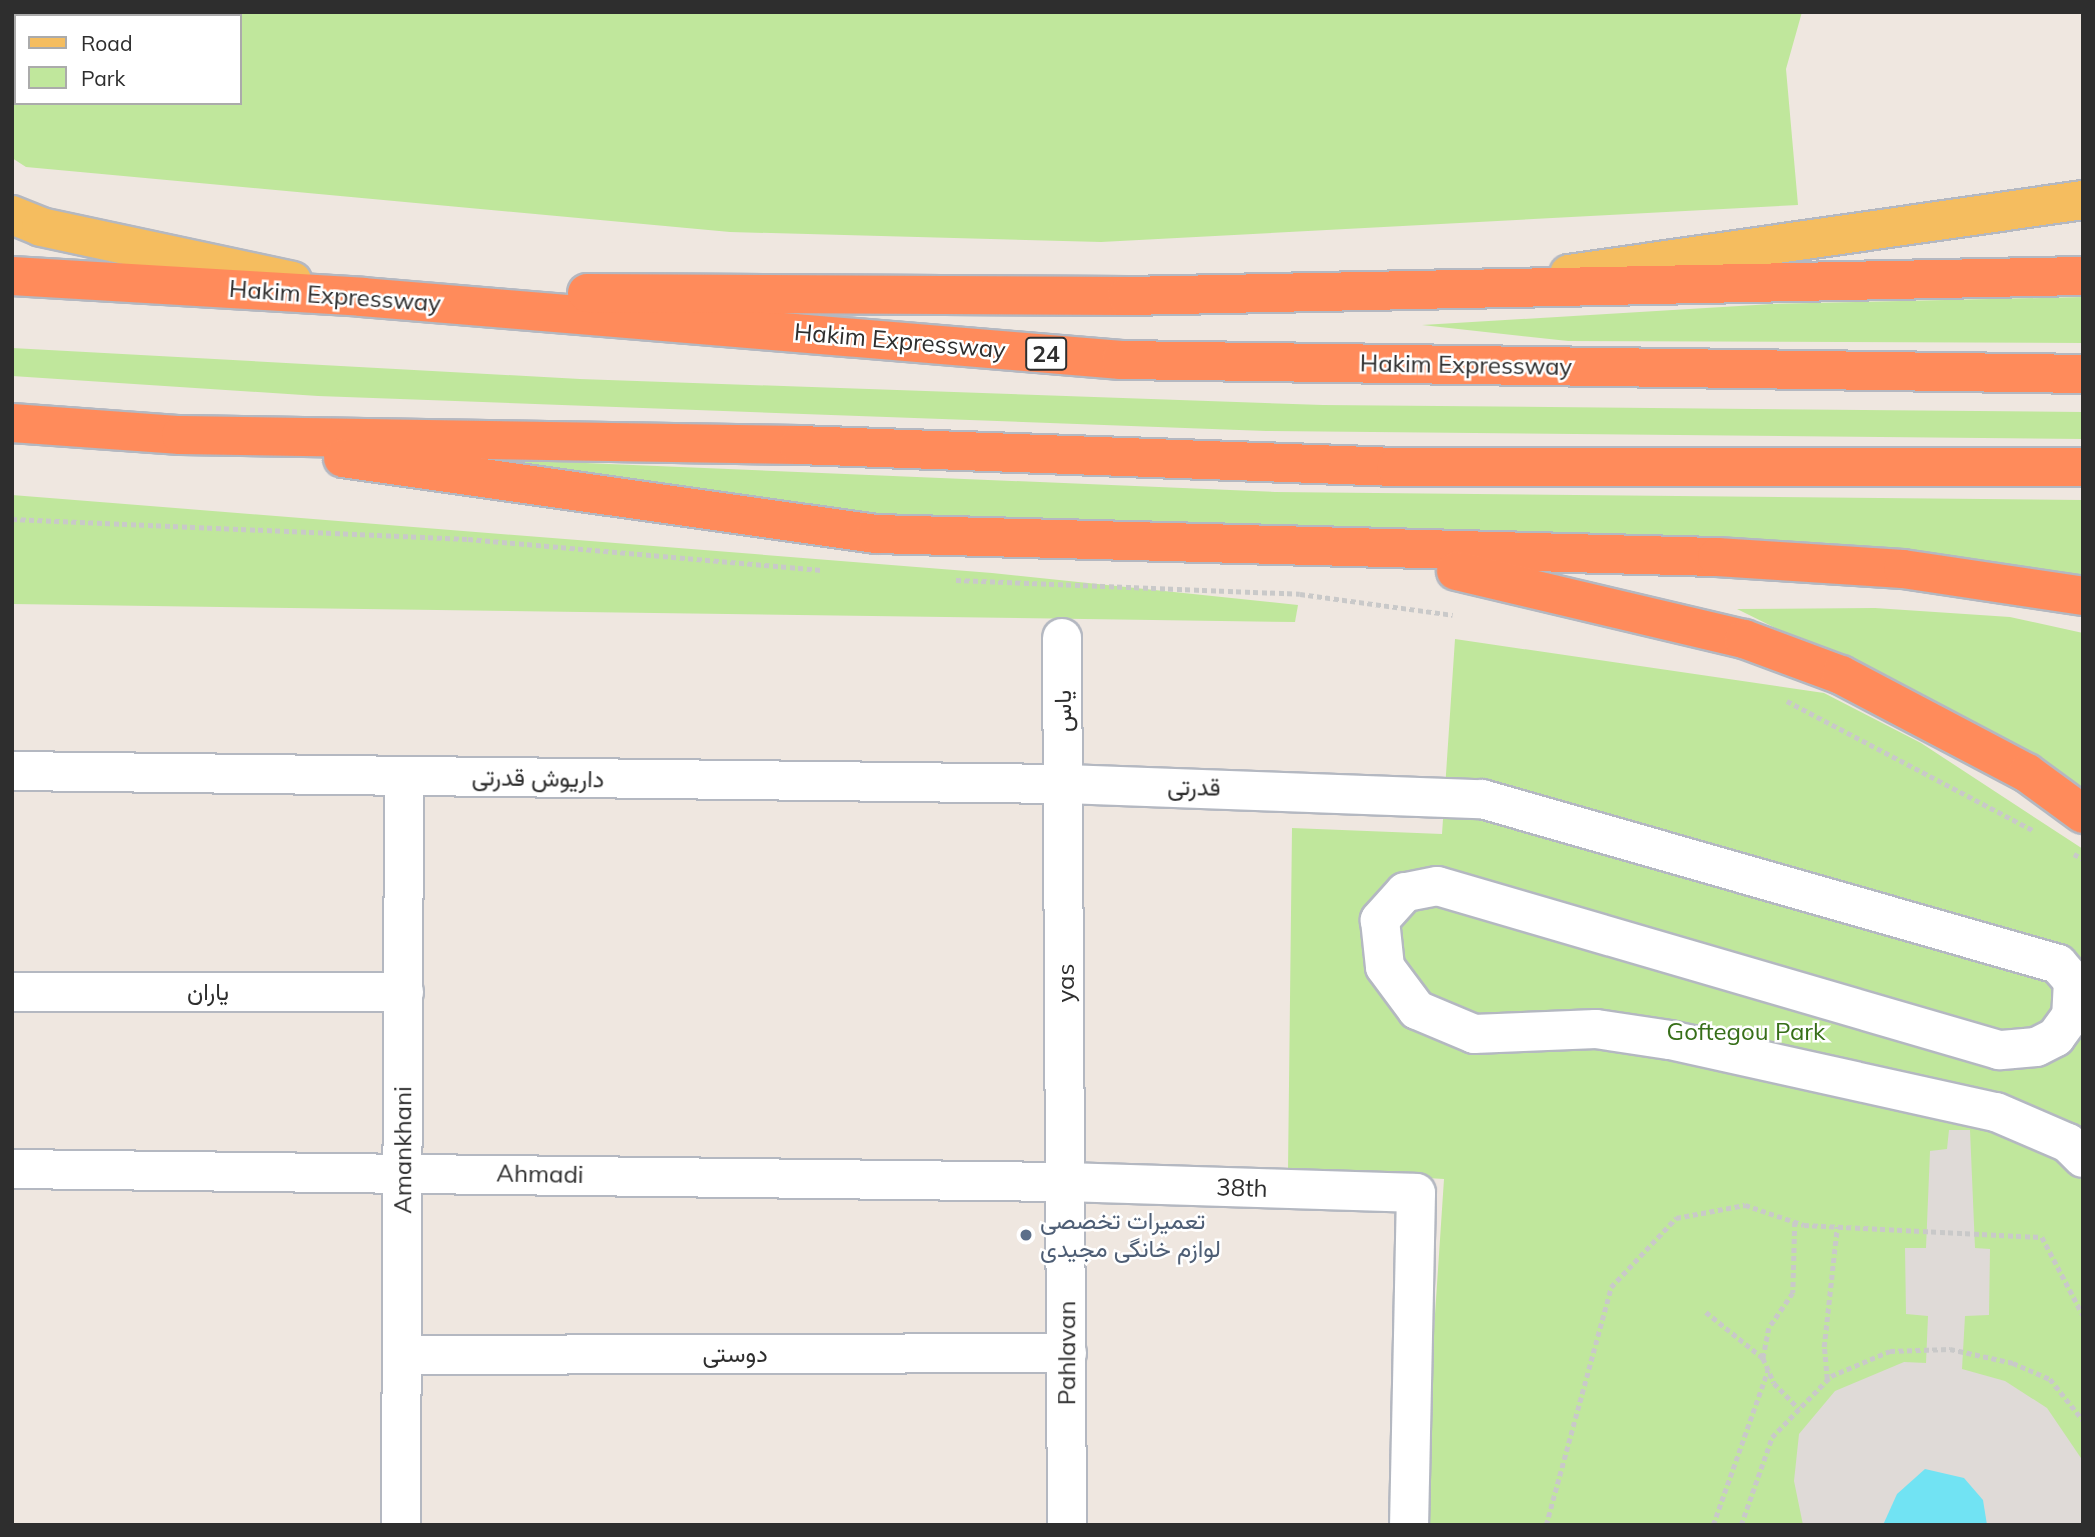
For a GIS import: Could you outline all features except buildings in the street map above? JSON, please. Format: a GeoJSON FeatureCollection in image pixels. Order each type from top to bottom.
{"type":"FeatureCollection","features":[{"type":"Feature","properties":{"kind":"highway","name":"Hakim Expressway"},"geometry":{"type":"LineString","coordinates":[[12,276],[362,297],[1121,360],[2083,374]]}},
{"type":"Feature","properties":{"kind":"highway"},"geometry":{"type":"LineString","coordinates":[[362,297],[1448,291],[2083,276]]}},
{"type":"Feature","properties":{"kind":"highway"},"geometry":{"type":"LineString","coordinates":[[12,423],[181,435],[799,445],[1396,467],[2083,467]]}},
{"type":"Feature","properties":{"kind":"highway"},"geometry":{"type":"LineString","coordinates":[[181,435],[876,534],[1365,552],[1717,557],[1890,568],[2083,596]]}},
{"type":"Feature","properties":{"kind":"highway"},"geometry":{"type":"LineString","coordinates":[[1365,552],[1605,602],[1744,639],[1841,675],[1932,719],[2028,773],[2083,814]]}},
{"type":"Feature","properties":{"kind":"main road"},"geometry":{"type":"LineString","coordinates":[[1448,291],[2083,200]]}},
{"type":"Feature","properties":{"kind":"main road"},"geometry":{"type":"LineString","coordinates":[[12,215],[41,228],[362,297]]}},
{"type":"Feature","properties":{"kind":"street","name":"یاس"},"geometry":{"type":"LineString","coordinates":[[1062,638],[1064,784]]}},
{"type":"Feature","properties":{"kind":"street","name":"داریوش قدرتی"},"geometry":{"type":"LineString","coordinates":[[12,771],[1064,784]]}},
{"type":"Feature","properties":{"kind":"street","name":"Amankhani"},"geometry":{"type":"LineString","coordinates":[[401,1525],[404,776]]}},
{"type":"Feature","properties":{"kind":"street","name":"قدرتی"},"geometry":{"type":"LineString","coordinates":[[1064,784],[1323,790],[1482,799],[1559,816],[2058,964],[2073,981],[2071,1016],[2056,1037],[2021,1051],[1437,886],[1405,892],[1388,904],[1379,945],[1385,967],[1417,1010],[1464,1030],[1596,1029],[1670,1040],[1996,1112],[2068,1143],[2083,1158]]}},
{"type":"Feature","properties":{"kind":"street","name":"yas"},"geometry":{"type":"LineString","coordinates":[[1064,784],[1068,1182]]}},
{"type":"Feature","properties":{"kind":"street","name":"یاران"},"geometry":{"type":"LineString","coordinates":[[12,992],[404,992]]}},
{"type":"Feature","properties":{"kind":"street","name":"Ahmadi"},"geometry":{"type":"LineString","coordinates":[[12,1169],[1068,1182]]}},
{"type":"Feature","properties":{"kind":"street","name":"38th"},"geometry":{"type":"LineString","coordinates":[[1068,1182],[1416,1193],[1409,1525]]}},
{"type":"Feature","properties":{"kind":"street","name":"Pahlavan"},"geometry":{"type":"LineString","coordinates":[[1067,1525],[1068,1182]]}},
{"type":"Feature","properties":{"kind":"street","name":"دوستی"},"geometry":{"type":"LineString","coordinates":[[402,1355],[1067,1353]]}},
{"type":"Feature","properties":{"kind":"path"},"geometry":{"type":"LineString","coordinates":[[12,519],[468,539],[827,570]]}},
{"type":"Feature","properties":{"kind":"path"},"geometry":{"type":"LineString","coordinates":[[950,579],[1300,594],[1463,616]]}},
{"type":"Feature","properties":{"kind":"path"},"geometry":{"type":"LineString","coordinates":[[1779,697],[2046,838]]}},
{"type":"Feature","properties":{"kind":"path"},"geometry":{"type":"LineString","coordinates":[[2071,852],[2083,859]]}},
{"type":"Feature","properties":{"kind":"path"},"geometry":{"type":"LineString","coordinates":[[1546,1525],[1611,1287],[1676,1218],[1745,1205],[1795,1222],[1837,1227],[2042,1237],[2083,1315]]}},
{"type":"Feature","properties":{"kind":"path"},"geometry":{"type":"LineString","coordinates":[[1763,1358],[1769,1328],[1793,1293],[1795,1222]]}},
{"type":"Feature","properties":{"kind":"path"},"geometry":{"type":"LineString","coordinates":[[1827,1380],[1824,1347],[1837,1227]]}},
{"type":"Feature","properties":{"kind":"path"},"geometry":{"type":"LineString","coordinates":[[1706,1312],[1763,1358],[1768,1369],[1799,1409]]}},
{"type":"Feature","properties":{"kind":"path"},"geometry":{"type":"LineString","coordinates":[[1741,1525],[1772,1437],[1827,1380],[1890,1351],[1950,1349],[2050,1379],[2083,1420]]}},
{"type":"Feature","properties":{"kind":"path"},"geometry":{"type":"LineString","coordinates":[[1713,1525],[1768,1369]]}},
{"type":"Feature","properties":{"kind":"green space"},"geometry":{"type":"Polygon","coordinates":[[[12,12],[1802,12],[1786,69],[1798,205],[1101,242],[730,232],[26,167],[12,158],[12,12]]]}},
{"type":"Feature","properties":{"kind":"green space"},"geometry":{"type":"Polygon","coordinates":[[[2083,297],[2083,343],[1568,341],[1422,325],[1772,304],[2083,297]]]}},
{"type":"Feature","properties":{"kind":"green space"},"geometry":{"type":"Polygon","coordinates":[[[12,348],[580,379],[1323,405],[2083,412],[2083,439],[1266,431],[318,396],[12,376],[12,348]]]}},
{"type":"Feature","properties":{"kind":"green space"},"geometry":{"type":"Polygon","coordinates":[[[419,456],[1275,492],[2083,500],[2083,582],[1831,543],[885,515],[419,456]]]}},
{"type":"Feature","properties":{"kind":"green space"},"geometry":{"type":"Polygon","coordinates":[[[12,495],[992,573],[1298,605],[1295,622],[12,604],[12,495]]]}},
{"type":"Feature","properties":{"kind":"green space"},"geometry":{"type":"Polygon","coordinates":[[[1875,608],[2010,617],[2083,633],[2083,791],[1942,710],[1737,609],[1875,608]]]}},
{"type":"Feature","properties":{"kind":"green space","name":"Goftegou Park"},"geometry":{"type":"Polygon","coordinates":[[[1455,639],[1824,693],[1921,743],[2083,849],[2083,1525],[1421,1525],[1444,1179],[1288,1170],[1292,828],[1442,834],[1455,639]]]}},
{"type":"Feature","properties":{"kind":"shaded area"},"geometry":{"type":"Polygon","coordinates":[[[1949,1130],[1970,1130],[1975,1248],[1990,1249],[1989,1315],[1965,1316],[1962,1369],[2005,1381],[2047,1408],[2083,1461],[2083,1525],[1803,1525],[1794,1481],[1799,1434],[1835,1391],[1904,1362],[1926,1363],[1928,1316],[1906,1314],[1905,1248],[1926,1248],[1930,1151],[1947,1149],[1949,1130]]]}},
{"type":"Feature","properties":{"kind":"water"},"geometry":{"type":"Polygon","coordinates":[[[1925,1469],[1964,1478],[1983,1500],[1987,1525],[1883,1525],[1897,1494],[1925,1469]]]}},
{"type":"Feature","properties":{"kind":"place","name":"تعمیرات تخصصی لوازم خانگی مجیدی"},"geometry":{"type":"Point","coordinates":[1026,1235]}}]}
